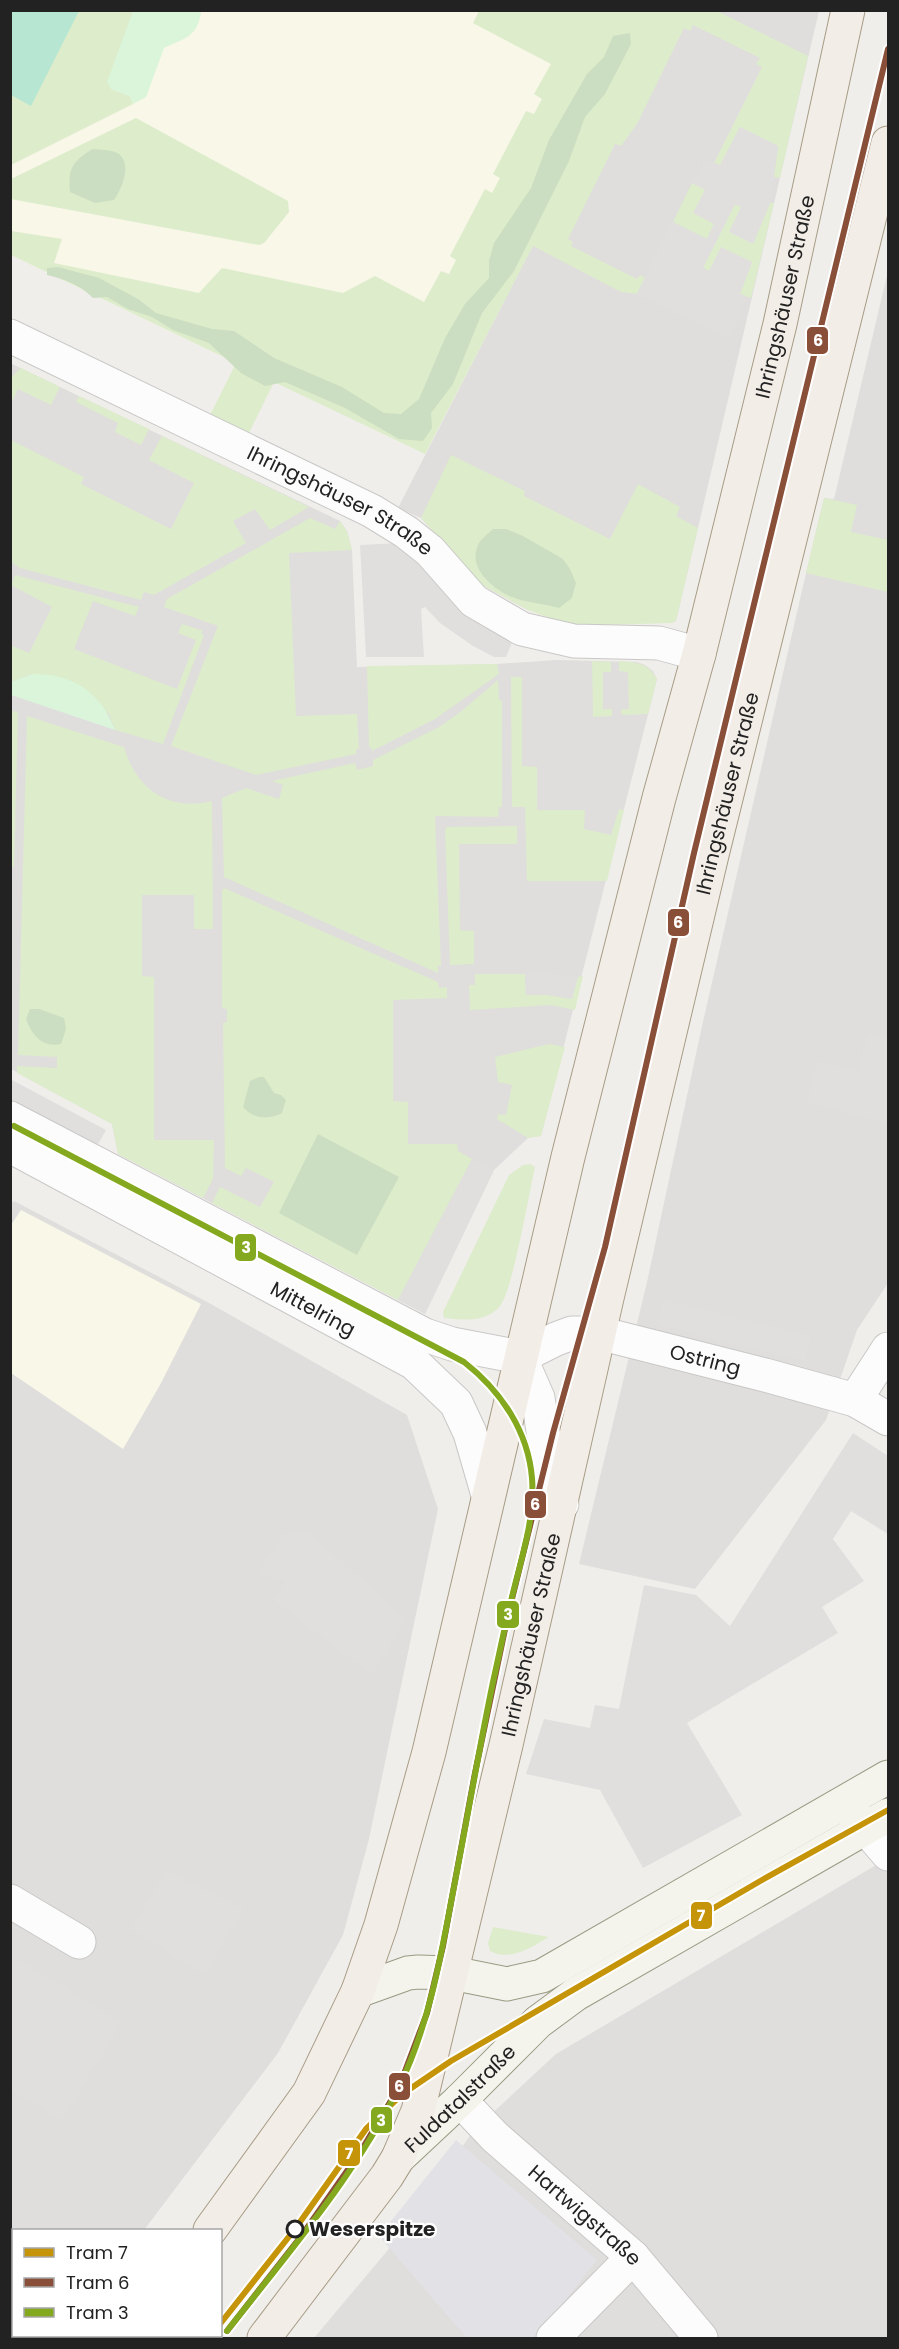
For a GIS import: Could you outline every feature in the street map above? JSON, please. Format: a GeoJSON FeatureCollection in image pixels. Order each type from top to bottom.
{"type":"FeatureCollection","features":[{"type":"Feature","properties":{"kind":"main road","name":"Ihringshäuser Straße"},"geometry":{"type":"LineString","coordinates":[[211,2229],[309,2093],[358,1991],[381,1925],[429,1752],[568,1157],[659,798],[699,654],[780,324],[848,10]]}},
{"type":"Feature","properties":{"kind":"main road","name":"Ihringshäuser Straße"},"geometry":{"type":"LineString","coordinates":[[264,2338],[373,2195],[398,2158],[418,2111],[562,1504],[599,1334],[712,855],[888,143]]}},
{"type":"Feature","properties":{"kind":"main road"},"geometry":{"type":"LineString","coordinates":[[358,1991],[408,1973],[452,1973],[507,1984],[542,1976],[888,1777]]}},
{"type":"Feature","properties":{"kind":"main road","name":"Fuldatalstraße"},"geometry":{"type":"LineString","coordinates":[[398,2158],[538,2022],[576,1994],[877,1822]]}},
{"type":"Feature","properties":{"kind":"street","name":"Ihringshäuser Straße"},"geometry":{"type":"LineString","coordinates":[[10,336],[372,511],[406,532],[430,551],[474,600],[522,629],[574,641],[659,643],[699,654]]}},
{"type":"Feature","properties":{"kind":"street","name":"Mittelring"},"geometry":{"type":"LineString","coordinates":[[10,1118],[425,1335],[452,1344],[520,1357]]}},
{"type":"Feature","properties":{"kind":"street","name":"Mittelring"},"geometry":{"type":"LineString","coordinates":[[11,1146],[414,1363],[456,1403],[470,1433],[488,1495]]}},
{"type":"Feature","properties":{"kind":"street","name":"Ostring"},"geometry":{"type":"LineString","coordinates":[[520,1357],[573,1333],[599,1334],[765,1375],[855,1401],[888,1419]]}},
{"type":"Feature","properties":{"kind":"street"},"geometry":{"type":"LineString","coordinates":[[855,1401],[888,1349]]}},
{"type":"Feature","properties":{"kind":"street"},"geometry":{"type":"LineString","coordinates":[[520,1357],[537,1398],[549,1470],[562,1504]]}},
{"type":"Feature","properties":{"kind":"street"},"geometry":{"type":"LineString","coordinates":[[844,1802],[877,1822],[888,1854]]}},
{"type":"Feature","properties":{"kind":"street"},"geometry":{"type":"LineString","coordinates":[[10,1900],[79,1942]]}},
{"type":"Feature","properties":{"kind":"street","name":"Hartwigstraße"},"geometry":{"type":"LineString","coordinates":[[460,2100],[495,2137],[633,2257],[701,2338]]}},
{"type":"Feature","properties":{"kind":"street"},"geometry":{"type":"LineString","coordinates":[[553,2338],[633,2257]]}},
{"type":"Feature","properties":{"kind":"shaded area"},"geometry":{"type":"Polygon","coordinates":[[[11,11],[653,11],[425,454],[11,255],[11,11]]]}},
{"type":"Feature","properties":{"kind":"shaded area"},"geometry":{"type":"Polygon","coordinates":[[[653,11],[819,11],[676,621],[672,623],[528,610],[482,585],[421,518],[398,508],[653,11]]]}},
{"type":"Feature","properties":{"kind":"shaded area"},"geometry":{"type":"Polygon","coordinates":[[[740,127],[778,146],[770,203],[753,244],[729,232],[741,207],[735,204],[703,267],[709,271],[721,247],[752,262],[740,294],[746,296],[730,340],[637,294],[673,222],[707,239],[714,224],[693,213],[705,190],[692,183],[704,162],[707,164],[709,160],[720,165],[740,127]]]}},
{"type":"Feature","properties":{"kind":"shaded area"},"geometry":{"type":"Polygon","coordinates":[[[888,271],[888,1283],[857,1330],[826,1420],[695,1589],[579,1564],[647,1282],[702,1026],[806,573],[824,498],[834,499],[888,271]]]}},
{"type":"Feature","properties":{"kind":"shaded area"},"geometry":{"type":"Polygon","coordinates":[[[10,363],[340,521],[347,531],[352,550],[357,667],[497,664],[556,660],[637,662],[653,671],[657,679],[541,1136],[528,1138],[494,1170],[425,1314],[118,1154],[112,1124],[11,1069],[10,363]]]}},
{"type":"Feature","properties":{"kind":"shaded area"},"geometry":{"type":"Polygon","coordinates":[[[399,543],[514,638],[506,657],[494,657],[473,646],[440,623],[425,607],[421,609],[424,657],[366,657],[360,545],[399,543]]]}},
{"type":"Feature","properties":{"kind":"shaded area"},"geometry":{"type":"Polygon","coordinates":[[[547,973],[578,977],[572,999],[548,995],[526,995],[525,974],[547,973]]]}},
{"type":"Feature","properties":{"kind":"shaded area"},"geometry":{"type":"Polygon","coordinates":[[[868,1033],[888,1039],[888,1124],[807,1102],[817,1061],[857,1071],[868,1033]]]}},
{"type":"Feature","properties":{"kind":"shaded area"},"geometry":{"type":"Polygon","coordinates":[[[10,1079],[106,1130],[89,1160],[11,1118],[10,1079]]]}},
{"type":"Feature","properties":{"kind":"shaded area"},"geometry":{"type":"Polygon","coordinates":[[[472,1159],[494,1170],[425,1314],[398,1300],[472,1159]]]}},
{"type":"Feature","properties":{"kind":"shaded area"},"geometry":{"type":"Polygon","coordinates":[[[14,1201],[211,1304],[407,1415],[438,1509],[369,1839],[343,1935],[278,2053],[145,2229],[12,2229],[12,2337],[61,2338],[11,2338],[10,1205],[14,1201]]]}},
{"type":"Feature","properties":{"kind":"shaded area"},"geometry":{"type":"Polygon","coordinates":[[[21,1210],[201,1304],[160,1385],[123,1449],[11,1373],[11,1225],[21,1210]]]}},
{"type":"Feature","properties":{"kind":"shaded area"},"geometry":{"type":"Polygon","coordinates":[[[664,1300],[811,1336],[805,1361],[658,1325],[664,1300]]]}},
{"type":"Feature","properties":{"kind":"shaded area"},"geometry":{"type":"Polygon","coordinates":[[[853,1433],[888,1456],[888,1534],[851,1511],[833,1539],[864,1581],[822,1607],[838,1633],[687,1723],[742,1815],[643,1868],[600,1790],[526,1774],[544,1719],[590,1728],[595,1705],[619,1709],[644,1585],[696,1595],[730,1626],[853,1433]]]}},
{"type":"Feature","properties":{"kind":"shaded area"},"geometry":{"type":"Polygon","coordinates":[[[308,1532],[406,1618],[373,1676],[273,1600],[285,1581],[258,1573],[283,1535],[308,1532]]]}},
{"type":"Feature","properties":{"kind":"shaded area"},"geometry":{"type":"Polygon","coordinates":[[[888,1858],[888,2338],[314,2338],[398,2238],[474,2130],[556,2054],[888,1858]]]}},
{"type":"Feature","properties":{"kind":"shaded area"},"geometry":{"type":"Polygon","coordinates":[[[166,1871],[244,1909],[204,1975],[131,1929],[166,1871]]]}},
{"type":"Feature","properties":{"kind":"shaded area"},"geometry":{"type":"Polygon","coordinates":[[[14,1957],[122,2022],[62,2121],[11,2090],[10,1964],[14,1957]]]}},
{"type":"Feature","properties":{"kind":"shaded area"},"geometry":{"type":"Polygon","coordinates":[[[456,2140],[597,2260],[535,2338],[467,2338],[379,2236],[456,2140]]]}},
{"type":"Feature","properties":{"kind":"green space"},"geometry":{"type":"Polygon","coordinates":[[[10,11],[79,11],[31,106],[11,95],[10,11]]]}},
{"type":"Feature","properties":{"kind":"green space"},"geometry":{"type":"Polygon","coordinates":[[[11,11],[133,11],[111,89],[130,96],[133,104],[11,165],[11,11]]]}},
{"type":"Feature","properties":{"kind":"green space"},"geometry":{"type":"Polygon","coordinates":[[[133,11],[201,11],[197,26],[189,36],[164,48],[146,97],[133,104],[130,96],[111,89],[107,82],[133,11]]]}},
{"type":"Feature","properties":{"kind":"green space"},"geometry":{"type":"Polygon","coordinates":[[[479,11],[717,11],[808,56],[780,178],[774,177],[778,146],[740,127],[720,166],[714,163],[762,67],[756,64],[760,58],[693,25],[690,31],[684,28],[637,124],[621,146],[615,144],[568,239],[573,242],[571,246],[637,279],[640,275],[645,278],[637,294],[621,292],[533,246],[425,454],[274,382],[248,435],[209,417],[236,363],[11,255],[11,231],[62,239],[54,263],[199,293],[222,268],[343,293],[375,276],[424,302],[441,271],[449,274],[456,260],[450,256],[485,189],[492,193],[500,178],[493,174],[526,111],[534,114],[542,99],[534,94],[551,64],[473,23],[479,11]]]}},
{"type":"Feature","properties":{"kind":"green space"},"geometry":{"type":"Polygon","coordinates":[[[630,33],[631,44],[605,94],[585,117],[569,161],[514,271],[482,313],[453,384],[431,413],[432,428],[423,441],[399,439],[345,408],[285,382],[265,386],[241,373],[209,343],[173,330],[152,317],[128,309],[107,297],[93,298],[72,283],[47,275],[47,268],[58,267],[99,278],[138,299],[156,313],[212,329],[234,331],[274,358],[342,387],[384,413],[401,414],[419,399],[445,338],[465,304],[489,278],[489,261],[494,243],[531,188],[549,140],[587,74],[604,57],[613,36],[630,33]]]}},
{"type":"Feature","properties":{"kind":"green space"},"geometry":{"type":"Polygon","coordinates":[[[136,118],[288,201],[289,212],[264,243],[259,245],[11,199],[11,179],[136,118]]]}},
{"type":"Feature","properties":{"kind":"green space"},"geometry":{"type":"Polygon","coordinates":[[[92,149],[114,152],[123,160],[124,178],[114,200],[95,203],[70,192],[73,166],[92,149]]]}},
{"type":"Feature","properties":{"kind":"green space"},"geometry":{"type":"Polygon","coordinates":[[[692,183],[705,189],[714,224],[707,239],[673,222],[692,183]]]}},
{"type":"Feature","properties":{"kind":"green space"},"geometry":{"type":"Polygon","coordinates":[[[770,203],[774,203],[751,298],[740,294],[752,262],[709,271],[703,268],[735,204],[741,207],[753,244],[770,203]]]}},
{"type":"Feature","properties":{"kind":"green space"},"geometry":{"type":"Polygon","coordinates":[[[21,368],[60,387],[51,405],[18,389],[11,404],[11,378],[21,368]]]}},
{"type":"Feature","properties":{"kind":"green space"},"geometry":{"type":"Polygon","coordinates":[[[79,396],[149,429],[141,445],[115,432],[118,423],[76,402],[79,396]]]}},
{"type":"Feature","properties":{"kind":"green space"},"geometry":{"type":"Polygon","coordinates":[[[162,436],[309,507],[270,530],[255,509],[233,521],[246,543],[154,595],[144,592],[141,600],[20,568],[11,562],[11,440],[84,477],[81,484],[171,529],[194,483],[149,460],[162,436]]]}},
{"type":"Feature","properties":{"kind":"green space"},"geometry":{"type":"Polygon","coordinates":[[[451,455],[525,491],[524,496],[610,539],[638,484],[680,507],[676,516],[698,528],[676,621],[672,623],[571,626],[528,610],[482,585],[421,518],[451,455]]]}},
{"type":"Feature","properties":{"kind":"green space"},"geometry":{"type":"Polygon","coordinates":[[[824,498],[857,505],[851,532],[888,540],[888,592],[806,573],[824,498]]]}},
{"type":"Feature","properties":{"kind":"green space"},"geometry":{"type":"Polygon","coordinates":[[[310,518],[335,529],[340,521],[347,531],[352,550],[289,553],[296,716],[357,714],[359,749],[356,749],[356,754],[256,775],[171,746],[218,626],[164,607],[167,599],[310,518]]]}},
{"type":"Feature","properties":{"kind":"green space"},"geometry":{"type":"Polygon","coordinates":[[[493,529],[506,529],[523,536],[563,559],[576,583],[572,598],[559,608],[517,599],[492,585],[479,570],[476,552],[480,541],[493,529]]]}},
{"type":"Feature","properties":{"kind":"green space"},"geometry":{"type":"Polygon","coordinates":[[[15,575],[139,607],[135,616],[93,601],[74,649],[177,689],[196,640],[178,633],[182,624],[203,631],[201,634],[204,635],[163,744],[115,730],[109,714],[32,674],[11,682],[10,645],[29,653],[52,607],[11,585],[15,575]]]}},
{"type":"Feature","properties":{"kind":"green space"},"geometry":{"type":"Polygon","coordinates":[[[592,661],[611,662],[611,672],[603,672],[603,709],[612,709],[612,716],[593,717],[592,661]]]}},
{"type":"Feature","properties":{"kind":"green space"},"geometry":{"type":"Polygon","coordinates":[[[619,661],[641,664],[657,679],[648,714],[622,715],[621,709],[629,709],[628,672],[619,671],[619,661]]]}},
{"type":"Feature","properties":{"kind":"green space"},"geometry":{"type":"Polygon","coordinates":[[[497,664],[499,674],[435,719],[372,751],[371,747],[369,748],[367,666],[497,664]]]}},
{"type":"Feature","properties":{"kind":"green space"},"geometry":{"type":"Polygon","coordinates":[[[32,674],[60,677],[83,687],[101,705],[115,730],[11,695],[11,682],[32,674]]]}},
{"type":"Feature","properties":{"kind":"green space"},"geometry":{"type":"Polygon","coordinates":[[[511,677],[522,677],[522,766],[537,767],[537,810],[585,810],[584,829],[611,835],[619,809],[624,810],[607,881],[527,881],[525,807],[512,807],[511,677]]]}},
{"type":"Feature","properties":{"kind":"green space"},"geometry":{"type":"Polygon","coordinates":[[[498,680],[499,700],[502,701],[502,807],[499,807],[498,817],[435,816],[441,966],[438,966],[438,973],[224,877],[222,798],[246,788],[279,799],[283,785],[272,781],[355,763],[357,770],[373,766],[373,760],[439,727],[498,680]]]}},
{"type":"Feature","properties":{"kind":"green space"},"geometry":{"type":"Polygon","coordinates":[[[11,710],[18,713],[14,867],[10,867],[11,710]]]}},
{"type":"Feature","properties":{"kind":"green space"},"geometry":{"type":"Polygon","coordinates":[[[27,716],[124,747],[137,775],[156,794],[168,800],[196,804],[212,801],[213,929],[194,929],[194,895],[142,895],[142,976],[154,977],[154,1140],[214,1140],[213,1179],[203,1198],[118,1154],[112,1124],[17,1073],[17,1066],[57,1068],[57,1057],[18,1055],[27,716]]]}},
{"type":"Feature","properties":{"kind":"green space"},"geometry":{"type":"Polygon","coordinates":[[[517,826],[517,844],[459,844],[460,930],[474,931],[474,964],[450,965],[445,830],[447,827],[517,826]]]}},
{"type":"Feature","properties":{"kind":"green space"},"geometry":{"type":"Polygon","coordinates":[[[224,888],[438,982],[439,988],[447,987],[447,998],[393,1000],[393,1101],[408,1102],[408,1144],[457,1144],[458,1151],[472,1159],[398,1300],[212,1203],[220,1187],[260,1207],[274,1182],[246,1168],[241,1176],[225,1168],[223,1023],[227,1022],[227,1009],[222,1008],[222,891],[224,888]]]}},
{"type":"Feature","properties":{"kind":"green space"},"geometry":{"type":"Polygon","coordinates":[[[475,974],[525,974],[526,995],[548,995],[571,999],[578,977],[583,976],[575,1010],[551,1005],[470,1010],[469,985],[475,985],[475,974]]]}},
{"type":"Feature","properties":{"kind":"green space"},"geometry":{"type":"Polygon","coordinates":[[[30,1009],[39,1009],[64,1018],[66,1029],[61,1044],[48,1044],[35,1035],[26,1019],[30,1009]]]}},
{"type":"Feature","properties":{"kind":"green space"},"geometry":{"type":"Polygon","coordinates":[[[549,1044],[565,1047],[541,1136],[528,1138],[497,1119],[498,1114],[506,1115],[512,1085],[498,1082],[495,1057],[549,1044]]]}},
{"type":"Feature","properties":{"kind":"green space"},"geometry":{"type":"Polygon","coordinates":[[[264,1077],[274,1093],[286,1100],[282,1113],[272,1117],[261,1117],[251,1114],[243,1107],[250,1081],[264,1077]]]}},
{"type":"Feature","properties":{"kind":"green space"},"geometry":{"type":"Polygon","coordinates":[[[318,1134],[399,1177],[357,1255],[279,1213],[318,1134]]]}},
{"type":"Feature","properties":{"kind":"green space"},"geometry":{"type":"Polygon","coordinates":[[[530,1164],[535,1167],[520,1240],[510,1281],[500,1306],[481,1318],[466,1320],[444,1318],[443,1312],[509,1175],[523,1165],[530,1164]]]}},
{"type":"Feature","properties":{"kind":"green space"},"geometry":{"type":"Polygon","coordinates":[[[493,1927],[549,1937],[521,1952],[498,1954],[490,1951],[488,1943],[493,1927]]]}},
{"type":"Feature","properties":{"kind":"tram line","name":"6"},"geometry":{"type":"LineString","coordinates":[[227,2331],[302,2235],[361,2151],[399,2087],[427,2013],[443,1946],[475,1773],[508,1615],[553,1433],[605,1247],[694,853],[888,49]]}},
{"type":"Feature","properties":{"kind":"tram line","name":"3"},"geometry":{"type":"LineString","coordinates":[[14,1126],[464,1362],[501,1399],[518,1428],[529,1461],[532,1478],[532,1506],[528,1534],[493,1682],[438,1970],[418,2041],[399,2087],[362,2152],[297,2243],[227,2331]]}},
{"type":"Feature","properties":{"kind":"tram line","name":"7"},"geometry":{"type":"LineString","coordinates":[[222,2321],[295,2229],[366,2129],[401,2095],[451,2061],[762,1880],[888,1810]]}},
{"type":"Feature","properties":{"kind":"place","name":"Weserspitze"},"geometry":{"type":"Point","coordinates":[295,2229]}}]}
